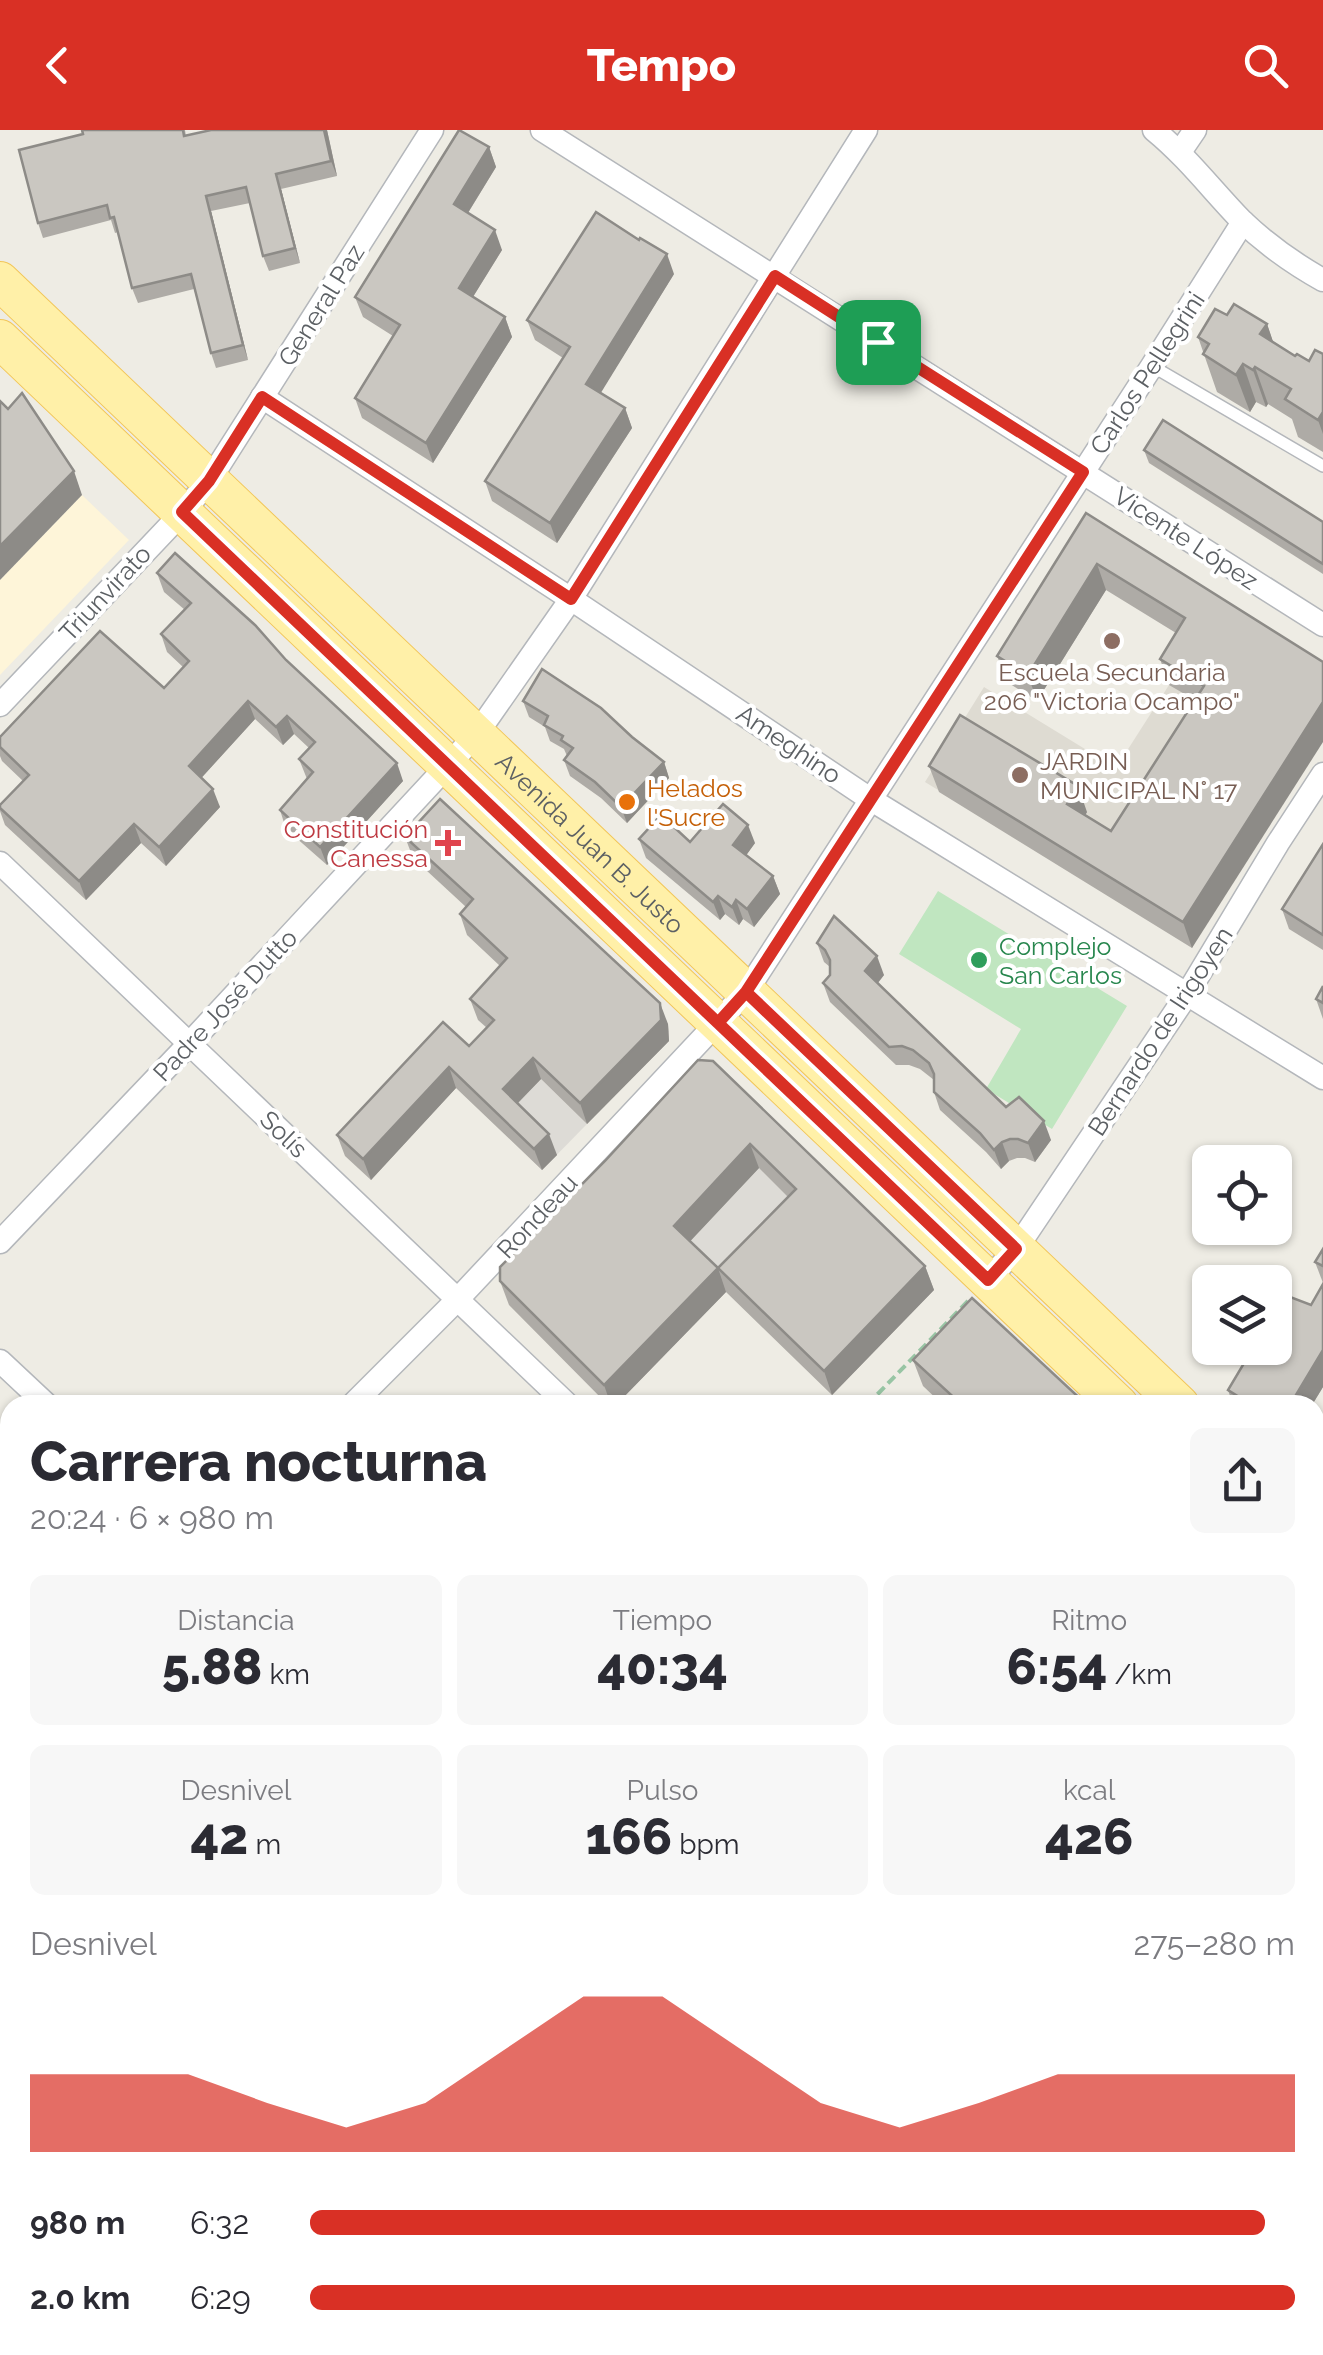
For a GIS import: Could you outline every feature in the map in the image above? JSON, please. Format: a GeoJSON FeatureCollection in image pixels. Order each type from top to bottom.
{"type":"FeatureCollection","features":[{"type":"Feature","properties":{"kind":"main road","name":"Avenida Juan B. Justo"},"geometry":{"type":"LineString","coordinates":[[0,281],[1169,1395]]}},
{"type":"Feature","properties":{"kind":"main road","name":"Avenida Juan B. Justo"},"geometry":{"type":"LineString","coordinates":[[0,339],[1108,1395]]}},
{"type":"Feature","properties":{"kind":"street","name":"General Paz"},"geometry":{"type":"LineString","coordinates":[[209,481],[432,130]]}},
{"type":"Feature","properties":{"kind":"street","name":"Vicente López"},"geometry":{"type":"LineString","coordinates":[[542,130],[1323,626]]}},
{"type":"Feature","properties":{"kind":"street","name":"Padre José Dutto"},"geometry":{"type":"LineString","coordinates":[[0,1242],[476,735],[571,599],[866,130]]}},
{"type":"Feature","properties":{"kind":"street"},"geometry":{"type":"LineString","coordinates":[[1154,130],[1180,152],[1244,222],[1300,267],[1323,280]]}},
{"type":"Feature","properties":{"kind":"street"},"geometry":{"type":"LineString","coordinates":[[1180,152],[1195,130]]}},
{"type":"Feature","properties":{"kind":"street","name":"Carlos Pellegrini"},"geometry":{"type":"LineString","coordinates":[[718,1023],[746,992],[1244,222]]}},
{"type":"Feature","properties":{"kind":"street","name":"Ameghino"},"geometry":{"type":"LineString","coordinates":[[262,397],[870,799],[1323,1078]]}},
{"type":"Feature","properties":{"kind":"street","name":"Triunvirato"},"geometry":{"type":"LineString","coordinates":[[0,705],[209,481]]}},
{"type":"Feature","properties":{"kind":"street","name":"Bernardo de Irigoyen"},"geometry":{"type":"LineString","coordinates":[[988,1280],[1016,1249],[1186,996],[1323,774]]}},
{"type":"Feature","properties":{"kind":"street","name":"Solís"},"geometry":{"type":"LineString","coordinates":[[0,863],[557,1395]]}},
{"type":"Feature","properties":{"kind":"street","name":"Rondeau"},"geometry":{"type":"LineString","coordinates":[[362,1395],[718,1023]]}},
{"type":"Feature","properties":{"kind":"street"},"geometry":{"type":"LineString","coordinates":[[0,1360],[36,1395]]}},
{"type":"Feature","properties":{"kind":"lane"},"geometry":{"type":"LineString","coordinates":[[1152,366],[1323,466]]}},
{"type":"Feature","properties":{"kind":"path"},"geometry":{"type":"LineString","coordinates":[[877,1395],[988,1280]]}},
{"type":"Feature","properties":{"kind":"shaded area"},"geometry":{"type":"Polygon","coordinates":[[[82,495],[129,540],[0,675],[0,580],[82,495]]]}},
{"type":"Feature","properties":{"kind":"shaded area"},"geometry":{"type":"Polygon","coordinates":[[[1215,613],[1323,742],[1057,863],[925,782],[984,687],[1116,768],[1215,613]]]}},
{"type":"Feature","properties":{"kind":"shaded area"},"geometry":{"type":"Polygon","coordinates":[[[502,1041],[587,1124],[542,1170],[496,1125],[502,1041]]]}},
{"type":"Feature","properties":{"kind":"shaded area"},"geometry":{"type":"Polygon","coordinates":[[[690,1100],[805,1213],[726,1292],[614,1184],[690,1100]]]}},
{"type":"Feature","properties":{"kind":"green space"},"geometry":{"type":"Polygon","coordinates":[[[938,891],[1127,1006],[1052,1129],[986,1089],[1021,1029],[899,954],[938,891]]]}},
{"type":"Feature","properties":{"kind":"building"},"geometry":{"type":"Polygon","coordinates":[[[82,130],[183,130],[184,136],[211,130],[324,130],[331,161],[276,174],[295,248],[263,256],[246,187],[206,196],[243,345],[211,353],[191,274],[132,288],[114,217],[110,218],[107,205],[38,223],[19,150],[83,134],[82,130]]]}},
{"type":"Feature","properties":{"kind":"building"},"geometry":{"type":"Polygon","coordinates":[[[459,130],[489,147],[454,204],[495,230],[459,288],[505,317],[426,443],[355,398],[400,325],[355,297],[459,130]]]}},
{"type":"Feature","properties":{"kind":"building"},"geometry":{"type":"Polygon","coordinates":[[[596,212],[667,254],[586,384],[625,408],[550,523],[485,481],[570,347],[527,320],[596,212]]]}},
{"type":"Feature","properties":{"kind":"building"},"geometry":{"type":"Polygon","coordinates":[[[1234,304],[1267,324],[1260,334],[1295,356],[1309,361],[1315,350],[1323,354],[1323,412],[1318,420],[1285,399],[1291,389],[1255,367],[1253,370],[1243,364],[1236,375],[1203,354],[1209,344],[1198,337],[1215,309],[1227,315],[1234,304]]]}},
{"type":"Feature","properties":{"kind":"building"},"geometry":{"type":"Polygon","coordinates":[[[22,393],[74,471],[0,546],[0,401],[8,409],[22,393]]]}},
{"type":"Feature","properties":{"kind":"building"},"geometry":{"type":"Polygon","coordinates":[[[1163,420],[1323,522],[1323,564],[1144,450],[1163,420]]]}},
{"type":"Feature","properties":{"kind":"building"},"geometry":{"type":"Polygon","coordinates":[[[1086,513],[1323,662],[1323,702],[1183,922],[929,766],[960,715],[1078,786],[1067,804],[1111,831],[1204,686],[1160,659],[1185,618],[1097,564],[1028,675],[997,656],[1086,513]]]}},
{"type":"Feature","properties":{"kind":"building"},"geometry":{"type":"Polygon","coordinates":[[[175,553],[397,763],[320,847],[280,810],[313,772],[299,759],[315,742],[287,716],[276,727],[248,701],[189,766],[213,789],[159,847],[134,824],[79,881],[0,808],[29,775],[0,747],[0,737],[100,631],[164,688],[189,661],[161,634],[191,603],[157,573],[175,553]]]}},
{"type":"Feature","properties":{"kind":"building"},"geometry":{"type":"Polygon","coordinates":[[[542,669],[601,708],[664,762],[621,807],[564,760],[573,748],[561,740],[563,736],[544,725],[548,716],[523,701],[542,669]]]}},
{"type":"Feature","properties":{"kind":"building"},"geometry":{"type":"Polygon","coordinates":[[[440,799],[660,1003],[661,1020],[580,1103],[533,1058],[503,1089],[549,1134],[534,1149],[449,1067],[363,1159],[337,1135],[443,1022],[469,1046],[494,1020],[470,999],[507,958],[460,914],[473,899],[405,837],[440,799]]]}},
{"type":"Feature","properties":{"kind":"building"},"geometry":{"type":"Polygon","coordinates":[[[723,804],[748,825],[733,845],[773,876],[747,909],[736,900],[732,907],[718,896],[713,902],[639,839],[661,815],[690,842],[723,804]]]}},
{"type":"Feature","properties":{"kind":"building"},"geometry":{"type":"Polygon","coordinates":[[[1323,844],[1323,935],[1282,909],[1323,844]]]}},
{"type":"Feature","properties":{"kind":"building"},"geometry":{"type":"Polygon","coordinates":[[[834,916],[877,956],[865,971],[1006,1107],[1019,1097],[1044,1121],[1028,1143],[1010,1139],[994,1150],[934,1092],[934,1074],[929,1063],[913,1050],[889,1047],[823,983],[830,975],[830,960],[817,943],[834,916]]]}},
{"type":"Feature","properties":{"kind":"building"},"geometry":{"type":"Polygon","coordinates":[[[698,1060],[713,1061],[925,1266],[824,1371],[718,1268],[604,1385],[500,1281],[500,1267],[698,1060]],[[750,1144],[674,1226],[718,1268],[796,1189],[750,1144]]]}},
{"type":"Feature","properties":{"kind":"building"},"geometry":{"type":"Polygon","coordinates":[[[1323,1249],[1323,1266],[1315,1262],[1323,1249]]]}},
{"type":"Feature","properties":{"kind":"building"},"geometry":{"type":"Polygon","coordinates":[[[1323,1284],[1323,1350],[1296,1395],[1236,1395],[1228,1390],[1243,1365],[1292,1365],[1292,1298],[1311,1305],[1323,1284]]]}},
{"type":"Feature","properties":{"kind":"building"},"geometry":{"type":"Polygon","coordinates":[[[972,1298],[1076,1395],[951,1395],[913,1360],[972,1298]]]}},
{"type":"Feature","properties":{"kind":"place","name":"Escuela Secundaria 206 \"Victoria Ocampo\""},"geometry":{"type":"Point","coordinates":[1112,641]}},
{"type":"Feature","properties":{"kind":"place","name":"JARDIN MUNICIPAL N° 17"},"geometry":{"type":"Point","coordinates":[1020,775]}},
{"type":"Feature","properties":{"kind":"place","name":"Helados l'Sucre"},"geometry":{"type":"Point","coordinates":[627,802]}},
{"type":"Feature","properties":{"kind":"place","name":"Constitución Canessa"},"geometry":{"type":"Point","coordinates":[448,843]}},
{"type":"Feature","properties":{"kind":"place","name":"Complejo San Carlos"},"geometry":{"type":"Point","coordinates":[979,960]}},
{"type":"Feature","properties":{"kind":"route"},"geometry":{"type":"LineString","coordinates":[[878,342],[775,276],[571,599],[262,397],[209,481],[182,512],[718,1023],[746,992],[1016,1249],[988,1280],[718,1023],[746,992],[1083,472],[878,342]]}}]}
